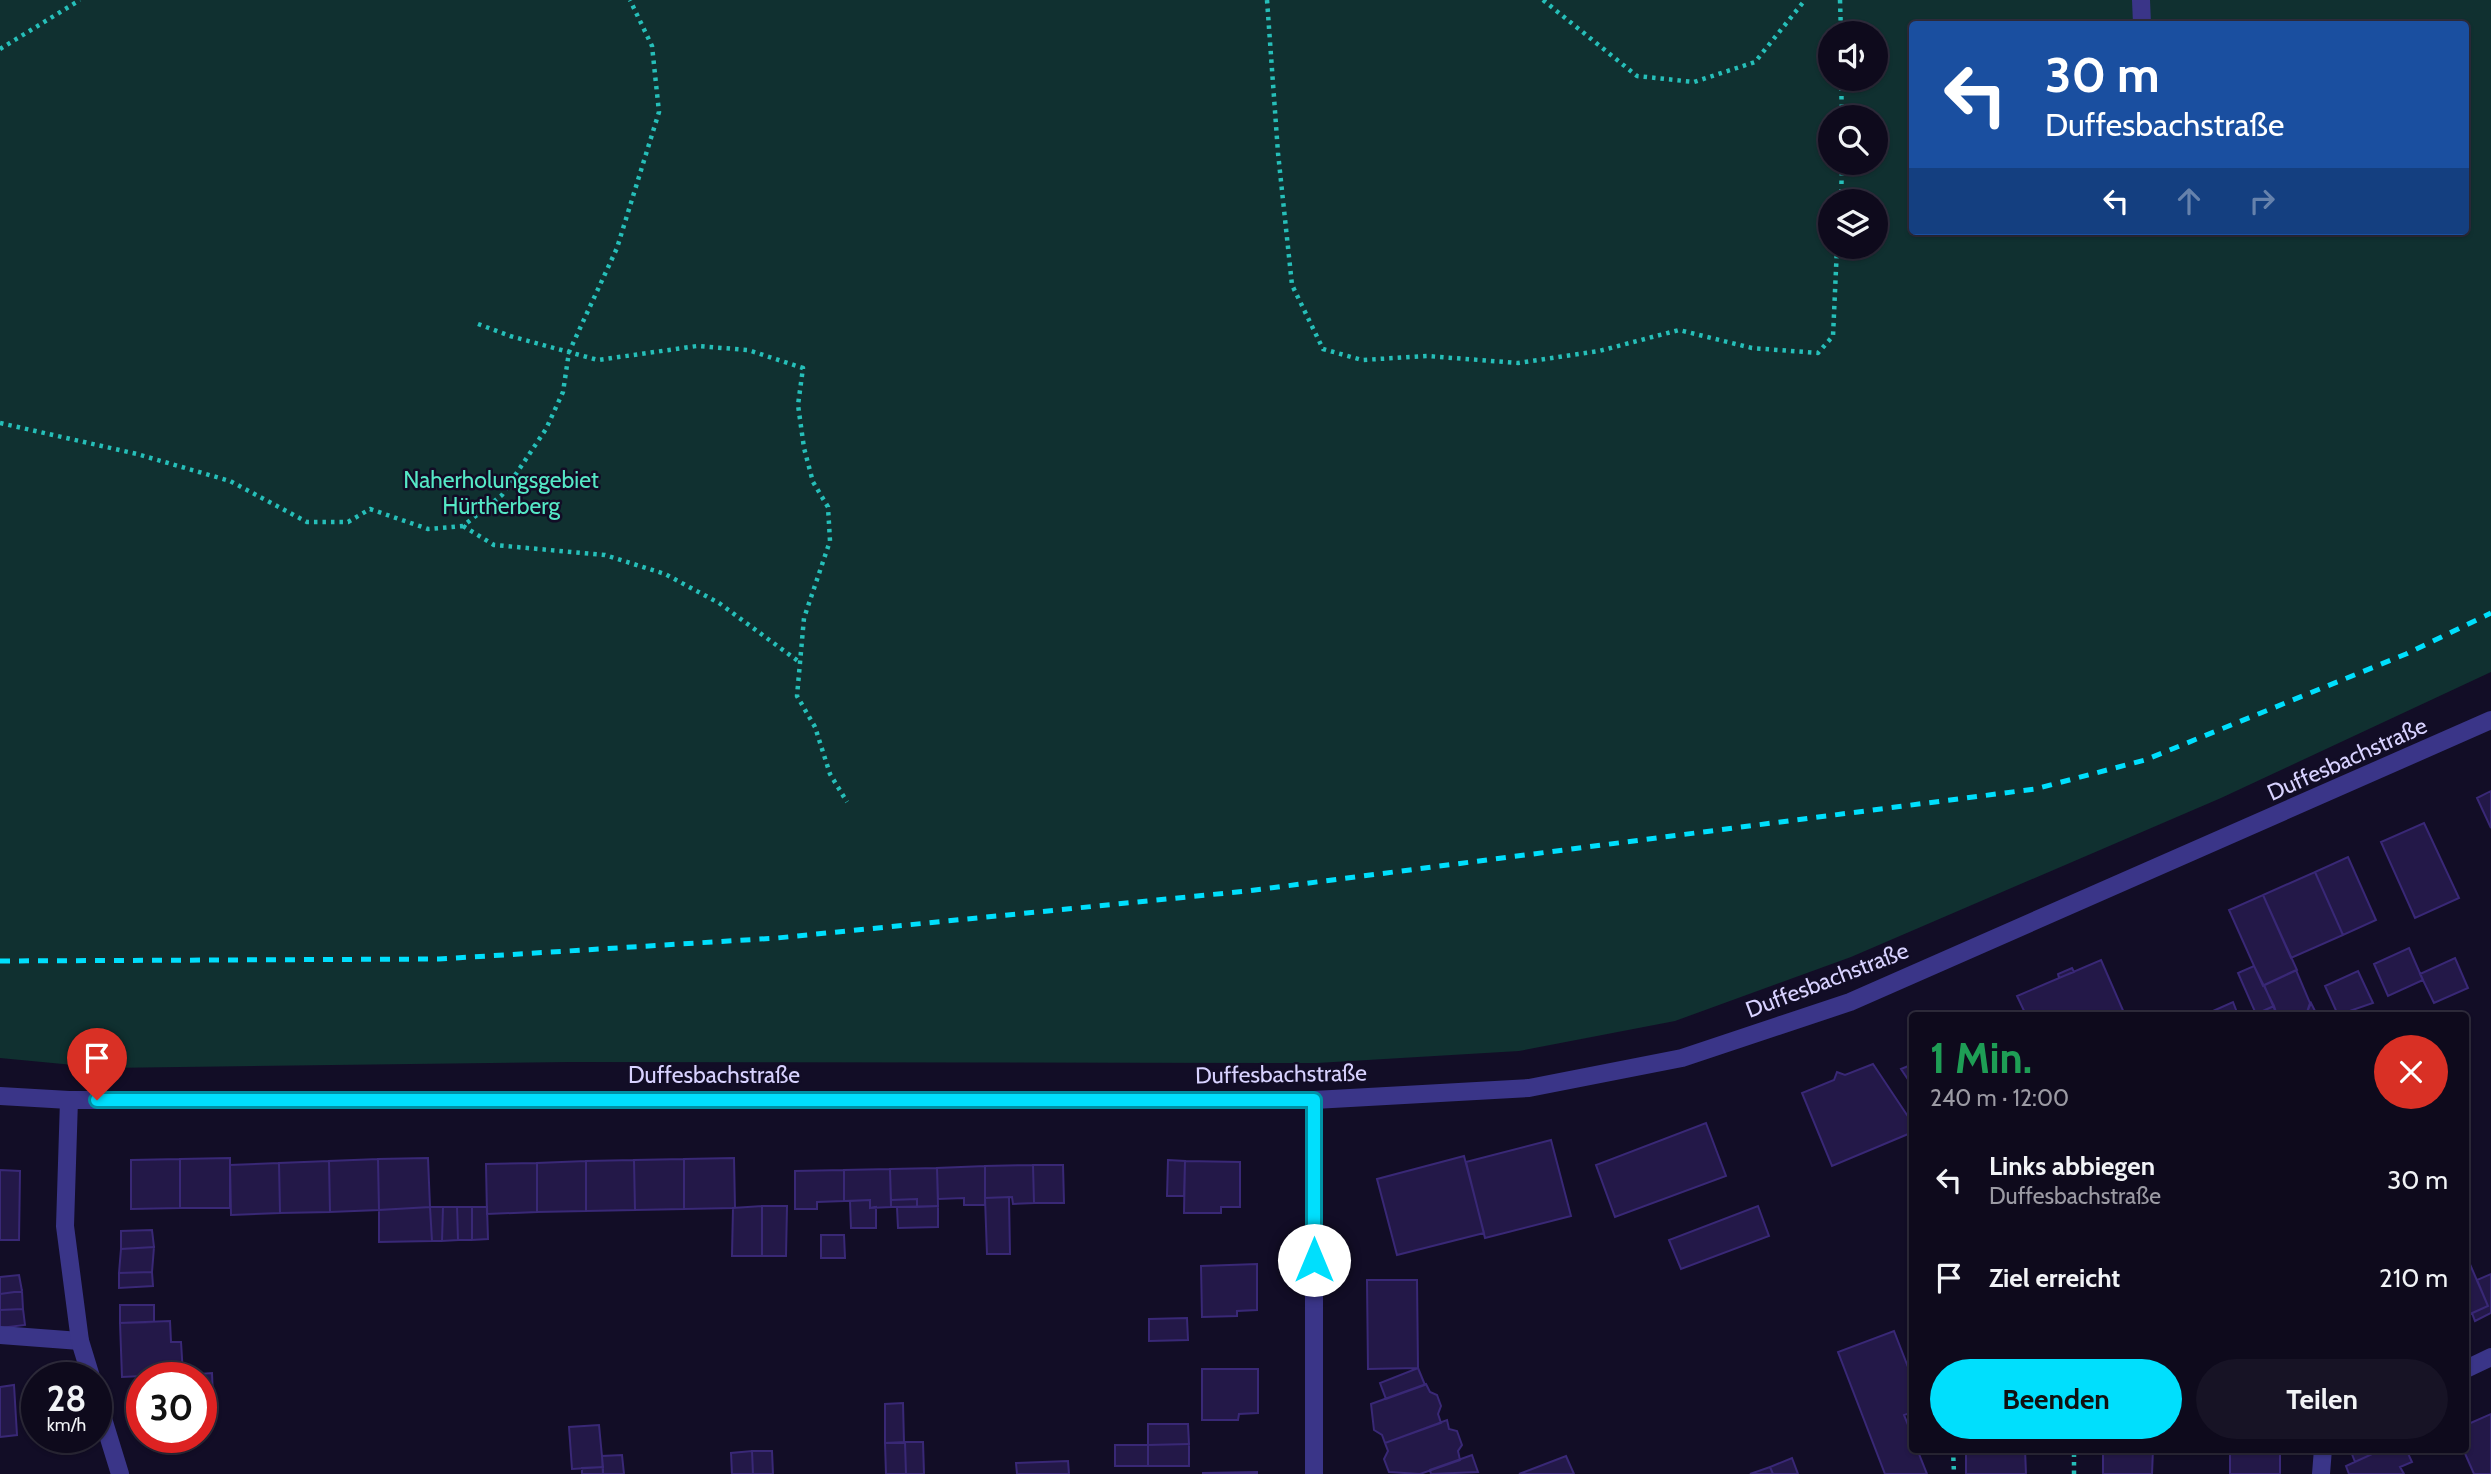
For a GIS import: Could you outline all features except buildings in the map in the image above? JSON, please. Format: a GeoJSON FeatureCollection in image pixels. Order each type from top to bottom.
{"type":"FeatureCollection","features":[{"type":"Feature","properties":{"kind":"street"},"geometry":{"type":"LineString","coordinates":[[2141,0],[2142,21]]}},
{"type":"Feature","properties":{"kind":"street","name":"Duffesbachstraße"},"geometry":{"type":"LineString","coordinates":[[0,1096],[69,1100],[1314,1100],[1529,1088],[1682,1058],[1850,1002],[2491,720]]}},
{"type":"Feature","properties":{"kind":"street"},"geometry":{"type":"LineString","coordinates":[[69,1100],[65,1226],[80,1340],[87,1362]]}},
{"type":"Feature","properties":{"kind":"street"},"geometry":{"type":"LineString","coordinates":[[1314,1100],[1314,1474]]}},
{"type":"Feature","properties":{"kind":"street"},"geometry":{"type":"LineString","coordinates":[[0,1335],[80,1340]]}},
{"type":"Feature","properties":{"kind":"street"},"geometry":{"type":"LineString","coordinates":[[2469,1368],[2491,1357]]}},
{"type":"Feature","properties":{"kind":"street"},"geometry":{"type":"LineString","coordinates":[[112,1448],[120,1474]]}},
{"type":"Feature","properties":{"kind":"street"},"geometry":{"type":"LineString","coordinates":[[2321,1474],[2323,1453]]}},
{"type":"Feature","properties":{"kind":"path"},"geometry":{"type":"LineString","coordinates":[[0,49],[79,0]]}},
{"type":"Feature","properties":{"kind":"path"},"geometry":{"type":"LineString","coordinates":[[0,423],[137,454],[230,481],[307,523],[348,522],[370,509],[428,529],[463,526],[502,495],[546,429],[563,392],[569,352],[617,248],[659,112],[652,46],[630,0]]}},
{"type":"Feature","properties":{"kind":"path"},"geometry":{"type":"LineString","coordinates":[[1267,0],[1278,153],[1292,285],[1323,349],[1362,360],[1427,356],[1518,363],[1599,351],[1679,330],[1752,348],[1818,353],[1833,336],[1832,290],[1836,259]]}},
{"type":"Feature","properties":{"kind":"path"},"geometry":{"type":"LineString","coordinates":[[1543,0],[1637,76],[1694,82],[1755,62],[1805,0]]}},
{"type":"Feature","properties":{"kind":"path"},"geometry":{"type":"LineString","coordinates":[[1840,0],[1841,21]]}},
{"type":"Feature","properties":{"kind":"path"},"geometry":{"type":"LineString","coordinates":[[478,324],[597,360],[697,346],[748,350],[803,368],[798,405],[804,448],[813,482],[828,507],[830,541],[804,618],[798,661],[797,696],[815,727],[830,774],[847,802]]}},
{"type":"Feature","properties":{"kind":"path"},"geometry":{"type":"LineString","coordinates":[[463,526],[494,545],[604,555],[665,574],[719,603],[798,661]]}},
{"type":"Feature","properties":{"kind":"path"},"geometry":{"type":"LineString","coordinates":[[1953,1453],[1954,1474]]}},
{"type":"Feature","properties":{"kind":"path"},"geometry":{"type":"LineString","coordinates":[[2074,1453],[2074,1474]]}},
{"type":"Feature","properties":{"kind":"green space","name":"Naherholungsgebiet Hürtherberg"},"geometry":{"type":"Polygon","coordinates":[[[0,0],[2491,0],[2491,672],[2221,798],[1851,957],[1675,1021],[1519,1051],[1317,1063],[570,1062],[105,1068],[0,1058],[0,0]]]}},
{"type":"Feature","properties":{"kind":"railway"},"geometry":{"type":"LineString","coordinates":[[0,961],[439,959],[777,938],[1247,891],[2035,789],[2145,760],[2406,654],[2491,613]]}},
{"type":"Feature","properties":{"kind":"route"},"geometry":{"type":"LineString","coordinates":[[97,1100],[1314,1100],[1314,1260]]}}]}
